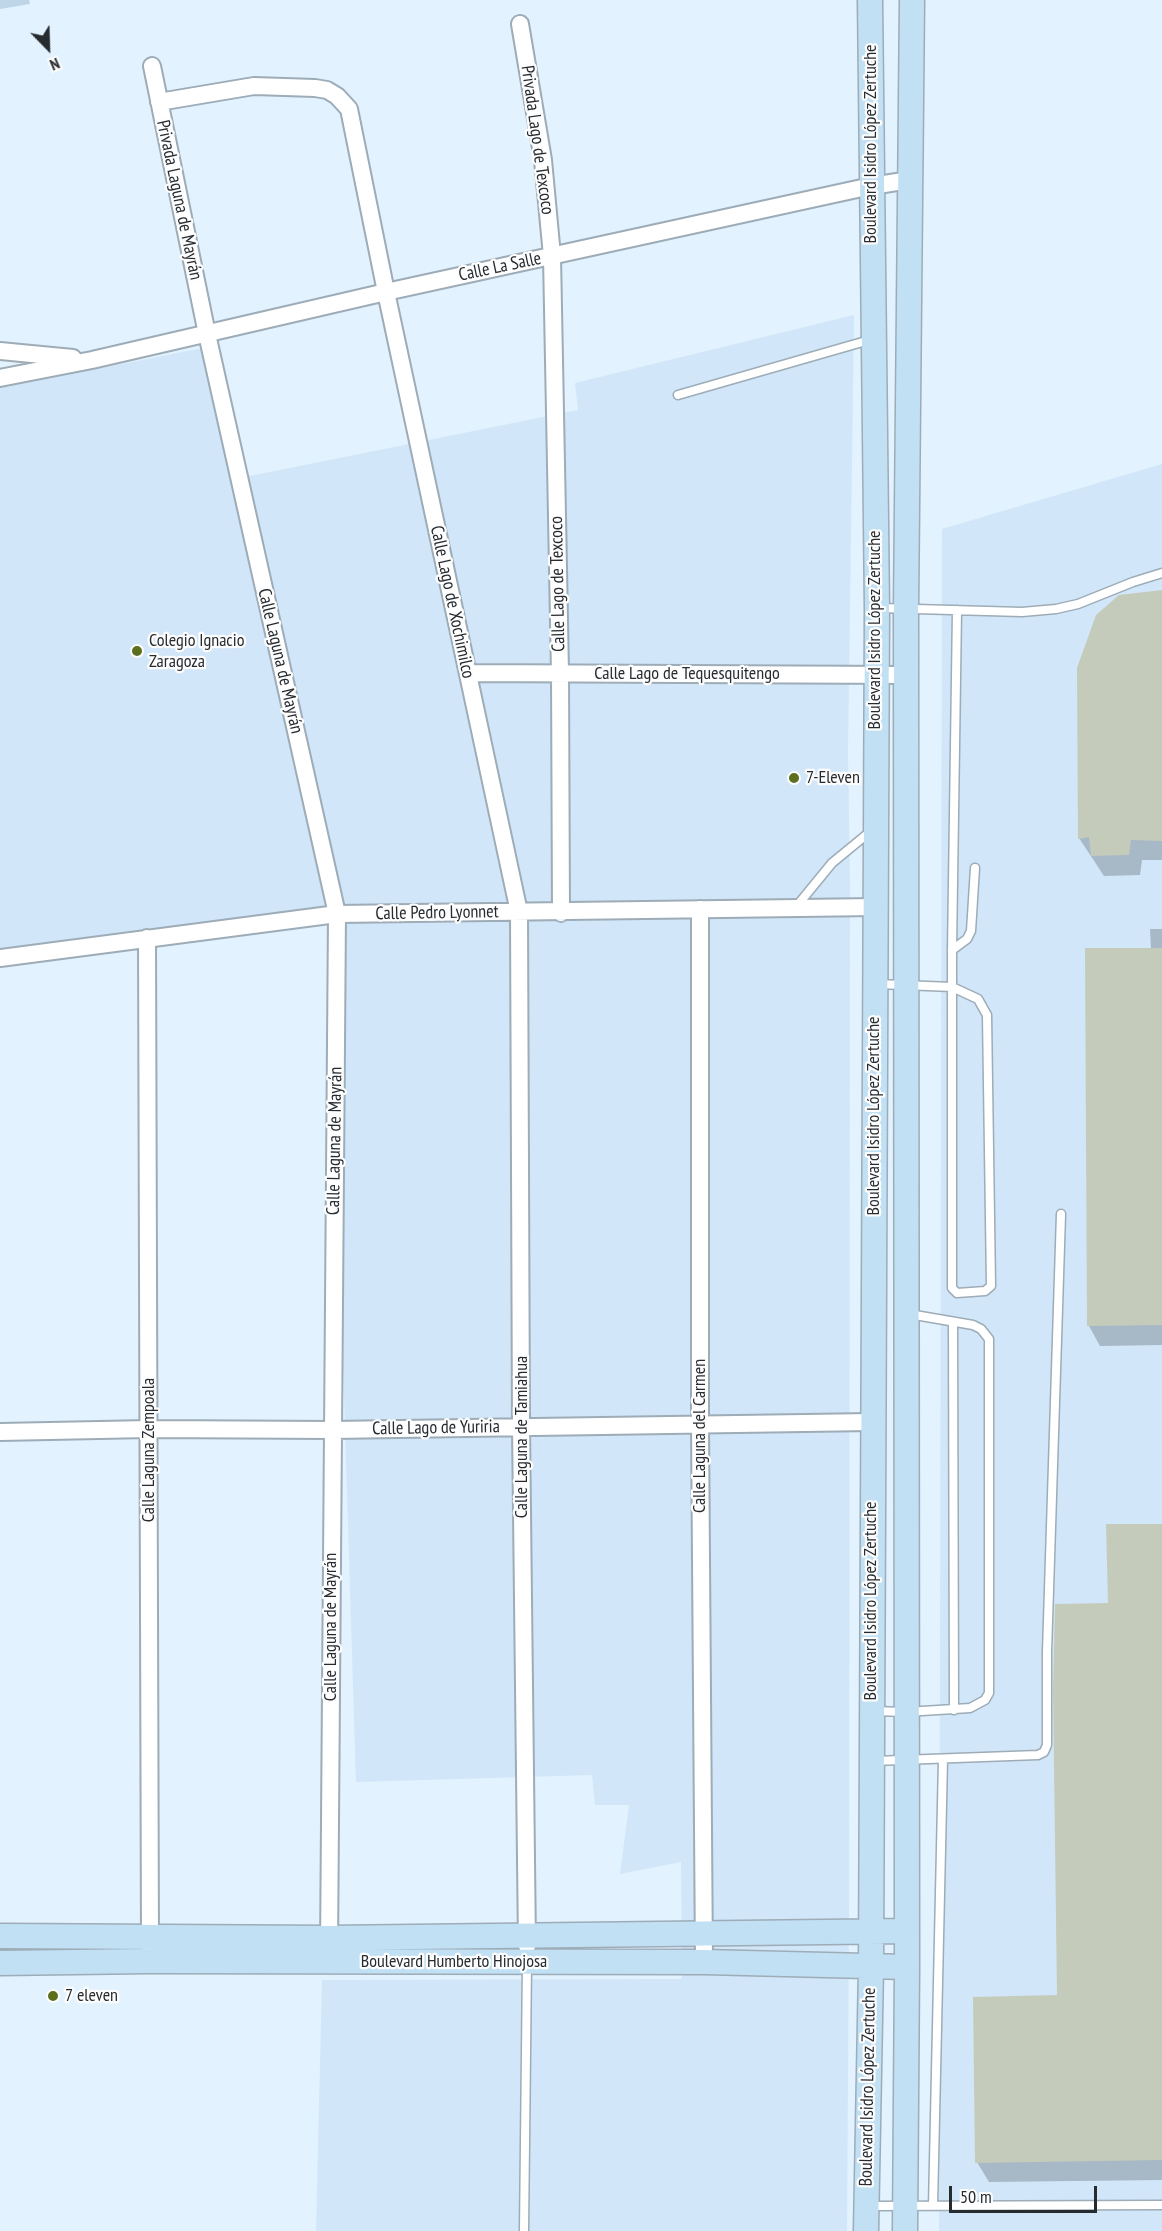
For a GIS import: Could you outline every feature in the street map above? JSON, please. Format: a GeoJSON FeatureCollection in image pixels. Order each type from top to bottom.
{"type":"FeatureCollection","features":[{"type":"Feature","properties":{"kind":"main road","name":"Boulevard Isidro López Zertuche"},"geometry":{"type":"LineString","coordinates":[[866,2231],[870,1967],[877,608],[870,0]]}},
{"type":"Feature","properties":{"kind":"main road","name":"Boulevard Isidro López Zertuche"},"geometry":{"type":"LineString","coordinates":[[905,2231],[907,1967],[906,608],[912,0]]}},
{"type":"Feature","properties":{"kind":"main road"},"geometry":{"type":"LineString","coordinates":[[875,1054],[905,1054]]}},
{"type":"Feature","properties":{"kind":"main road","name":"Boulevard Humberto Hinojosa"},"geometry":{"type":"LineString","coordinates":[[0,1963],[149,1961],[526,1936],[907,1931]]}},
{"type":"Feature","properties":{"kind":"main road","name":"Boulevard Humberto Hinojosa"},"geometry":{"type":"LineString","coordinates":[[0,1935],[150,1936],[527,1962],[704,1962],[907,1967]]}},
{"type":"Feature","properties":{"kind":"street","name":"Privada Lago de Texcoco"},"geometry":{"type":"LineString","coordinates":[[520,24],[543,160],[552,256]]}},
{"type":"Feature","properties":{"kind":"street","name":"Privada Laguna de Mayrán"},"geometry":{"type":"LineString","coordinates":[[152,66],[207,334]]}},
{"type":"Feature","properties":{"kind":"street","name":"Calle Lago de Xochimilco"},"geometry":{"type":"LineString","coordinates":[[159,102],[254,86],[315,88],[327,90],[337,96],[349,109],[519,912]]}},
{"type":"Feature","properties":{"kind":"street","name":"Calle La Salle"},"geometry":{"type":"LineString","coordinates":[[0,378],[92,360],[386,292],[871,186],[910,180]]}},
{"type":"Feature","properties":{"kind":"street","name":"Calle Lago de Texcoco"},"geometry":{"type":"LineString","coordinates":[[552,256],[560,673],[561,913]]}},
{"type":"Feature","properties":{"kind":"street","name":"Calle Laguna de Mayrán"},"geometry":{"type":"LineString","coordinates":[[207,334],[337,914],[329,1950]]}},
{"type":"Feature","properties":{"kind":"street","name":"Calle La Salle"},"geometry":{"type":"LineString","coordinates":[[0,351],[92,360]]}},
{"type":"Feature","properties":{"kind":"street","name":"Calle Lago de Tequesquitengo"},"geometry":{"type":"LineString","coordinates":[[468,673],[906,675]]}},
{"type":"Feature","properties":{"kind":"street","name":"Calle Pedro Lyonnet"},"geometry":{"type":"LineString","coordinates":[[0,958],[337,914],[561,913],[876,907]]}},
{"type":"Feature","properties":{"kind":"street","name":"Calle Laguna del Carmen"},"geometry":{"type":"LineString","coordinates":[[699,909],[704,1962]]}},
{"type":"Feature","properties":{"kind":"street","name":"Calle Laguna de Tamiahua"},"geometry":{"type":"LineString","coordinates":[[519,912],[521,1426],[527,1962]]}},
{"type":"Feature","properties":{"kind":"street","name":"Calle Laguna Zempoala"},"geometry":{"type":"LineString","coordinates":[[147,938],[149,1961]]}},
{"type":"Feature","properties":{"kind":"street","name":"Calle Lago de Yuriria"},"geometry":{"type":"LineString","coordinates":[[0,1432],[149,1429],[332,1430],[872,1422]]}},
{"type":"Feature","properties":{"kind":"lane"},"geometry":{"type":"LineString","coordinates":[[678,394],[873,339]]}},
{"type":"Feature","properties":{"kind":"lane"},"geometry":{"type":"LineString","coordinates":[[877,608],[1022,612],[1056,609],[1078,604],[1132,582],[1162,573]]}},
{"type":"Feature","properties":{"kind":"lane"},"geometry":{"type":"LineString","coordinates":[[875,984],[952,987],[978,999],[987,1015],[991,1286],[985,1291],[957,1293],[952,1288],[952,987],[952,950],[957,610]]}},
{"type":"Feature","properties":{"kind":"lane"},"geometry":{"type":"LineString","coordinates":[[795,908],[832,864],[876,827]]}},
{"type":"Feature","properties":{"kind":"lane"},"geometry":{"type":"LineString","coordinates":[[952,950],[967,939],[971,932],[975,868]]}},
{"type":"Feature","properties":{"kind":"lane"},"geometry":{"type":"LineString","coordinates":[[870,1761],[1038,1755],[1044,1752],[1047,1745],[1048,1629],[1061,1214]]}},
{"type":"Feature","properties":{"kind":"lane"},"geometry":{"type":"LineString","coordinates":[[871,1711],[906,1712],[970,1708],[985,1700],[989,1693],[989,1339],[981,1329],[973,1325],[906,1313]]}},
{"type":"Feature","properties":{"kind":"lane"},"geometry":{"type":"LineString","coordinates":[[953,1323],[954,1710]]}},
{"type":"Feature","properties":{"kind":"lane"},"geometry":{"type":"LineString","coordinates":[[933,2206],[943,1759]]}},
{"type":"Feature","properties":{"kind":"lane"},"geometry":{"type":"LineString","coordinates":[[524,2231],[527,1962]]}},
{"type":"Feature","properties":{"kind":"lane"},"geometry":{"type":"LineString","coordinates":[[866,2205],[1162,2205]]}},
{"type":"Feature","properties":{"kind":"shaded area"},"geometry":{"type":"Polygon","coordinates":[[[0,0],[29,0],[30,4],[0,9],[0,0]]]}},
{"type":"Feature","properties":{"kind":"shaded area"},"geometry":{"type":"Polygon","coordinates":[[[854,315],[848,752],[850,887],[847,2231],[316,2231],[322,1980],[682,1979],[681,1862],[620,1874],[629,1805],[595,1805],[592,1775],[356,1782],[329,916],[0,960],[0,388],[203,348],[240,478],[578,410],[575,383],[854,315]]]}},
{"type":"Feature","properties":{"kind":"shaded area"},"geometry":{"type":"Polygon","coordinates":[[[1162,464],[1162,2231],[939,2231],[942,529],[1162,464]]]}},
{"type":"Feature","properties":{"kind":"building"},"geometry":{"type":"Polygon","coordinates":[[[1162,590],[1162,841],[1131,840],[1129,855],[1091,856],[1089,837],[1078,839],[1077,668],[1096,615],[1119,595],[1162,590]]]}},
{"type":"Feature","properties":{"kind":"building"},"geometry":{"type":"Polygon","coordinates":[[[1085,948],[1162,948],[1162,1325],[1087,1326],[1085,948]]]}},
{"type":"Feature","properties":{"kind":"building"},"geometry":{"type":"Polygon","coordinates":[[[1106,1524],[1162,1524],[1162,2160],[975,2163],[973,1997],[1057,1995],[1053,1689],[1055,1604],[1108,1603],[1106,1524]]]}},
{"type":"Feature","properties":{"kind":"place","name":"Colegio Ignacio Zaragoza"},"geometry":{"type":"Point","coordinates":[137,651]}},
{"type":"Feature","properties":{"kind":"place","name":"7-Eleven"},"geometry":{"type":"Point","coordinates":[794,778]}},
{"type":"Feature","properties":{"kind":"place","name":"7 eleven"},"geometry":{"type":"Point","coordinates":[53,1996]}}]}
